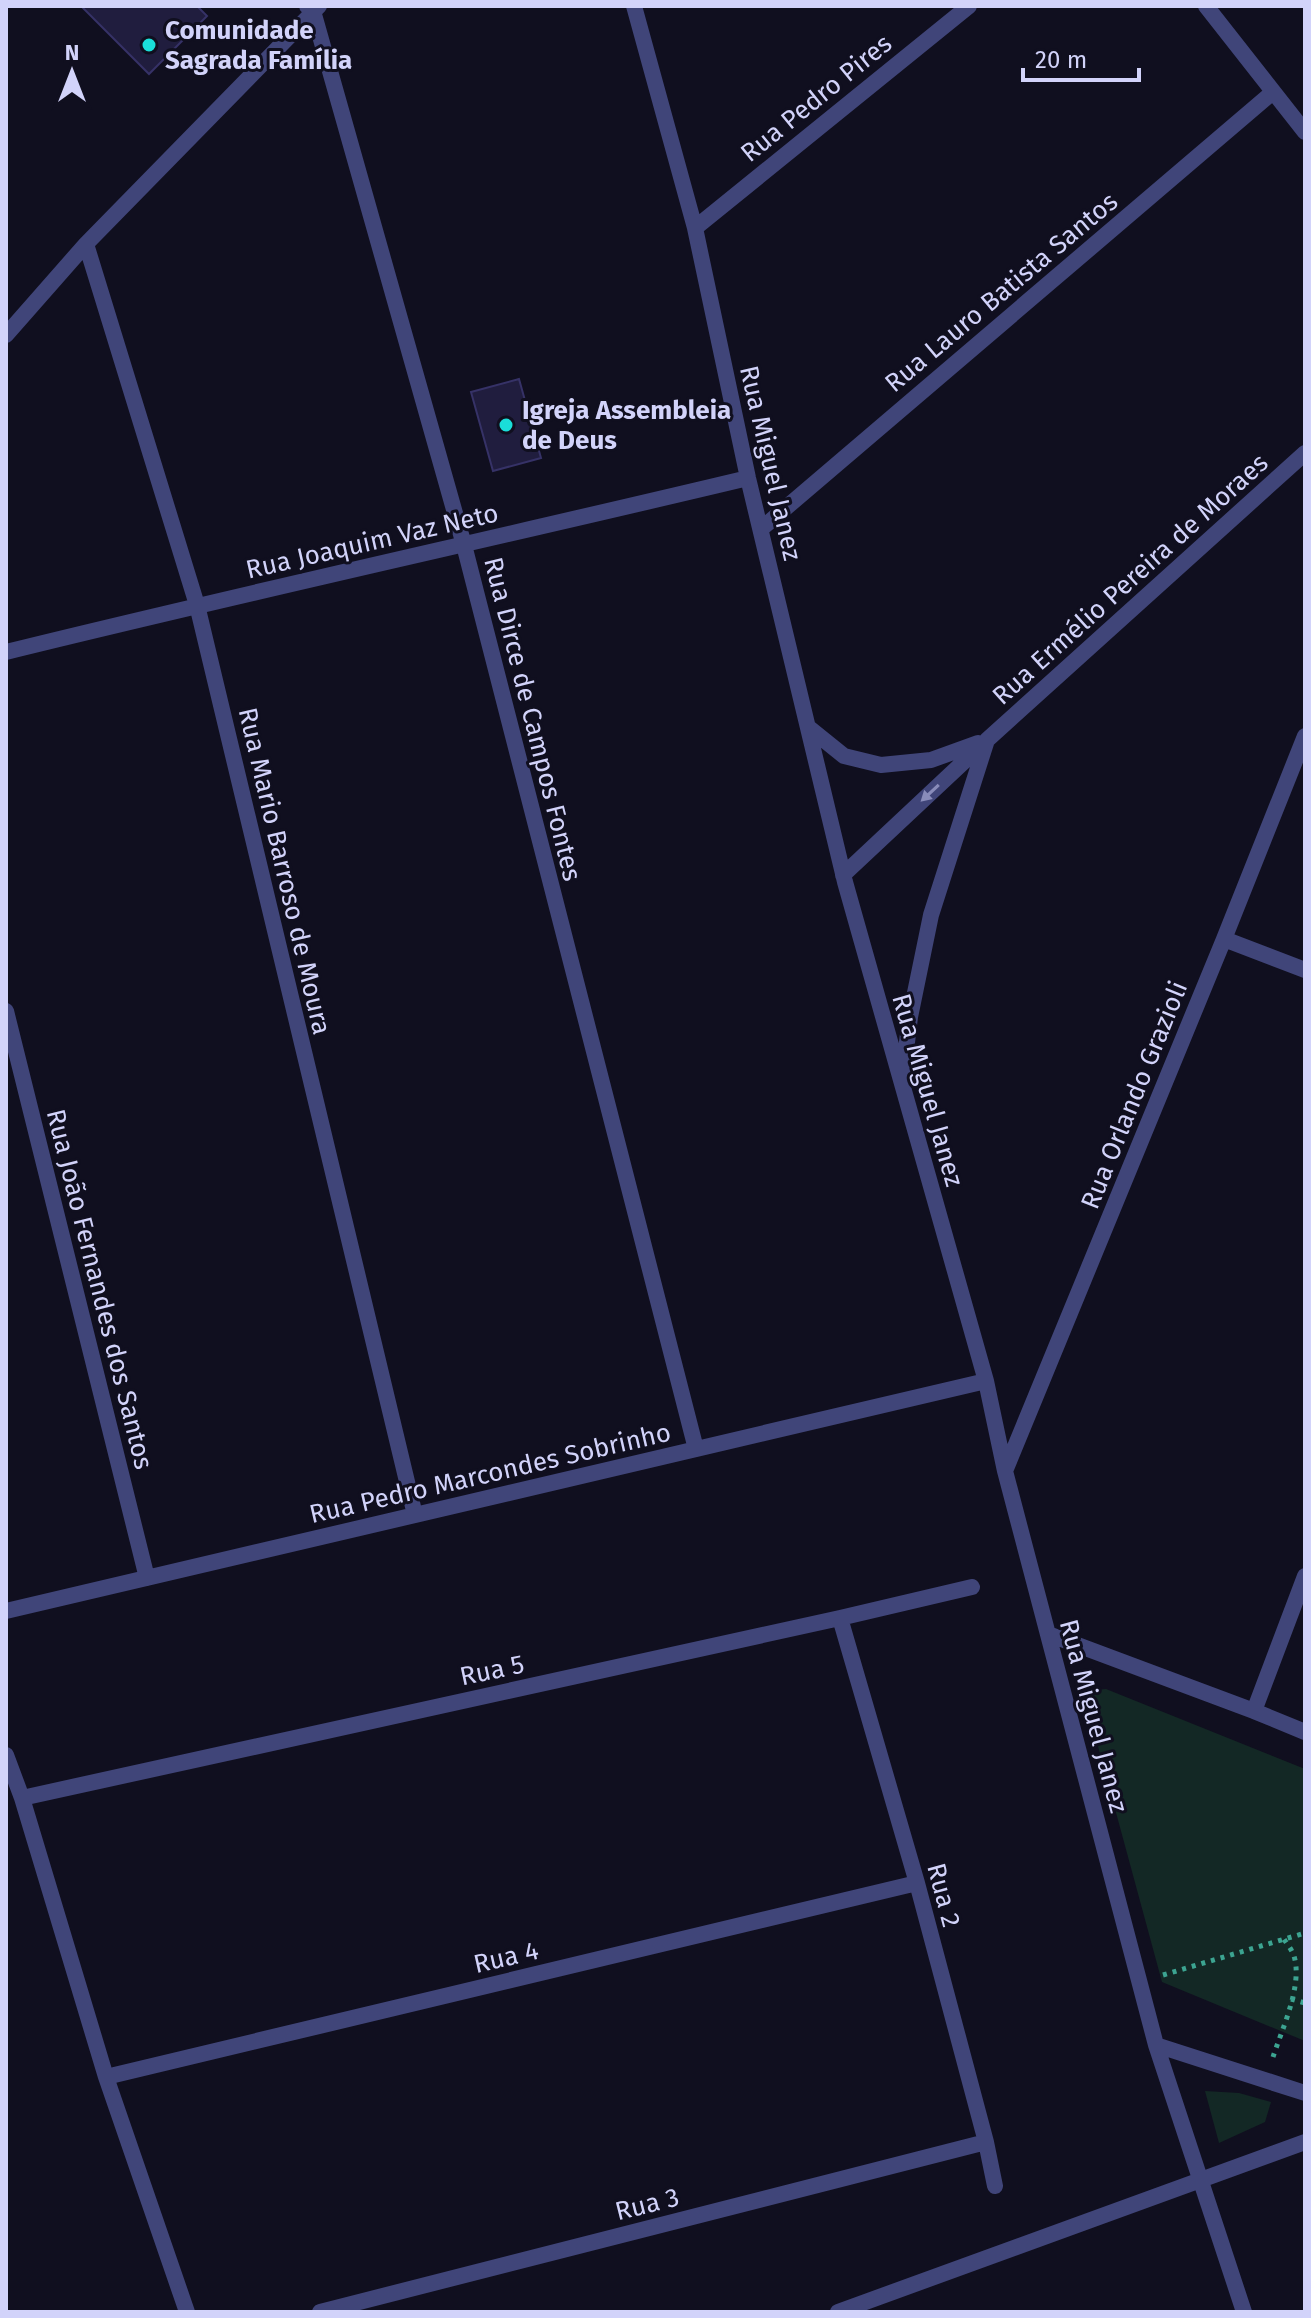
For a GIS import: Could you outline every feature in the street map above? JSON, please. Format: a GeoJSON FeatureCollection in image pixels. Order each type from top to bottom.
{"type":"FeatureCollection","features":[{"type":"Feature","properties":{"kind":"street","name":"Rua Miguel Janez"},"geometry":{"type":"LineString","coordinates":[[634,6],[695,228],[748,478],[843,875],[986,1381],[1005,1471],[1156,2045],[1244,2312]]}},
{"type":"Feature","properties":{"kind":"street","name":"Rua Pedro Pires"},"geometry":{"type":"LineString","coordinates":[[695,228],[969,6]]}},
{"type":"Feature","properties":{"kind":"street"},"geometry":{"type":"LineString","coordinates":[[1206,6],[1305,132]]}},
{"type":"Feature","properties":{"kind":"street"},"geometry":{"type":"LineString","coordinates":[[6,335],[86,244],[313,8]]}},
{"type":"Feature","properties":{"kind":"street","name":"Rua Dirce de Campos Fontes"},"geometry":{"type":"LineString","coordinates":[[313,8],[464,545],[696,1449]]}},
{"type":"Feature","properties":{"kind":"street","name":"Rua Lauro Batista Santos"},"geometry":{"type":"LineString","coordinates":[[761,529],[1273,92]]}},
{"type":"Feature","properties":{"kind":"street","name":"Rua Mario Barroso de Moura"},"geometry":{"type":"LineString","coordinates":[[86,244],[197,605],[415,1515]]}},
{"type":"Feature","properties":{"kind":"street","name":"Rua Ermélio Pereira de Moraes"},"geometry":{"type":"LineString","coordinates":[[843,875],[987,740],[1304,454]]}},
{"type":"Feature","properties":{"kind":"street","name":"Rua Joaquim Vaz Neto"},"geometry":{"type":"LineString","coordinates":[[6,652],[748,478]]}},
{"type":"Feature","properties":{"kind":"street","name":"Rua Ermélio Pereira de Moraes"},"geometry":{"type":"LineString","coordinates":[[808,727],[844,756],[881,765],[931,760],[987,740]]}},
{"type":"Feature","properties":{"kind":"street","name":"Rua Orlando Grazioli"},"geometry":{"type":"LineString","coordinates":[[1005,1471],[1305,736]]}},
{"type":"Feature","properties":{"kind":"street","name":"Rua Ermélio Pereira de Moraes"},"geometry":{"type":"LineString","coordinates":[[902,1086],[910,1017],[931,915],[987,740]]}},
{"type":"Feature","properties":{"kind":"street"},"geometry":{"type":"LineString","coordinates":[[1224,939],[1305,970]]}},
{"type":"Feature","properties":{"kind":"street","name":"Rua João Fernandes dos Santos"},"geometry":{"type":"LineString","coordinates":[[6,1011],[147,1578]]}},
{"type":"Feature","properties":{"kind":"street","name":"Rua Pedro Marcondes Sobrinho"},"geometry":{"type":"LineString","coordinates":[[6,1611],[986,1381]]}},
{"type":"Feature","properties":{"kind":"street"},"geometry":{"type":"LineString","coordinates":[[1254,1711],[1305,1576]]}},
{"type":"Feature","properties":{"kind":"street","name":"Rua 5"},"geometry":{"type":"LineString","coordinates":[[22,1798],[972,1587]]}},
{"type":"Feature","properties":{"kind":"street","name":"Rua 2"},"geometry":{"type":"LineString","coordinates":[[840,1618],[917,1883],[995,2186]]}},
{"type":"Feature","properties":{"kind":"street"},"geometry":{"type":"LineString","coordinates":[[1048,1634],[1305,1732]]}},
{"type":"Feature","properties":{"kind":"street"},"geometry":{"type":"LineString","coordinates":[[6,1755],[22,1798],[106,2077],[187,2312]]}},
{"type":"Feature","properties":{"kind":"street","name":"Rua 4"},"geometry":{"type":"LineString","coordinates":[[106,2077],[917,1883]]}},
{"type":"Feature","properties":{"kind":"street"},"geometry":{"type":"LineString","coordinates":[[1156,2045],[1305,2093]]}},
{"type":"Feature","properties":{"kind":"street","name":"Rua 3"},"geometry":{"type":"LineString","coordinates":[[320,2312],[986,2142]]}},
{"type":"Feature","properties":{"kind":"street"},"geometry":{"type":"LineString","coordinates":[[838,2312],[1305,2142]]}},
{"type":"Feature","properties":{"kind":"path"},"geometry":{"type":"LineString","coordinates":[[1139,1982],[1305,1933]]}},
{"type":"Feature","properties":{"kind":"path"},"geometry":{"type":"LineString","coordinates":[[1264,2080],[1297,1977],[1294,1955],[1284,1939]]}},
{"type":"Feature","properties":{"kind":"path"},"geometry":{"type":"LineString","coordinates":[[1291,1999],[1305,2003]]}},
{"type":"Feature","properties":{"kind":"green space"},"geometry":{"type":"Polygon","coordinates":[[[1106,1689],[1305,1769],[1305,2041],[1162,1982],[1083,1691],[1106,1689]]]}},
{"type":"Feature","properties":{"kind":"green space"},"geometry":{"type":"Polygon","coordinates":[[[1205,2091],[1239,2093],[1271,2102],[1265,2122],[1219,2143],[1205,2091]]]}},
{"type":"Feature","properties":{"kind":"building","name":"Comunidade Sagrada Família"},"geometry":{"type":"Polygon","coordinates":[[[81,6],[197,6],[207,16],[149,74],[81,6]]]}},
{"type":"Feature","properties":{"kind":"building","name":"Igreja Assembleia de Deus"},"geometry":{"type":"Polygon","coordinates":[[[519,379],[541,458],[493,471],[471,392],[519,379]]]}},
{"type":"Feature","properties":{"kind":"place","name":"Comunidade Sagrada Família"},"geometry":{"type":"Point","coordinates":[149,45]}},
{"type":"Feature","properties":{"kind":"place","name":"Igreja Assembleia de Deus"},"geometry":{"type":"Point","coordinates":[506,425]}}]}
